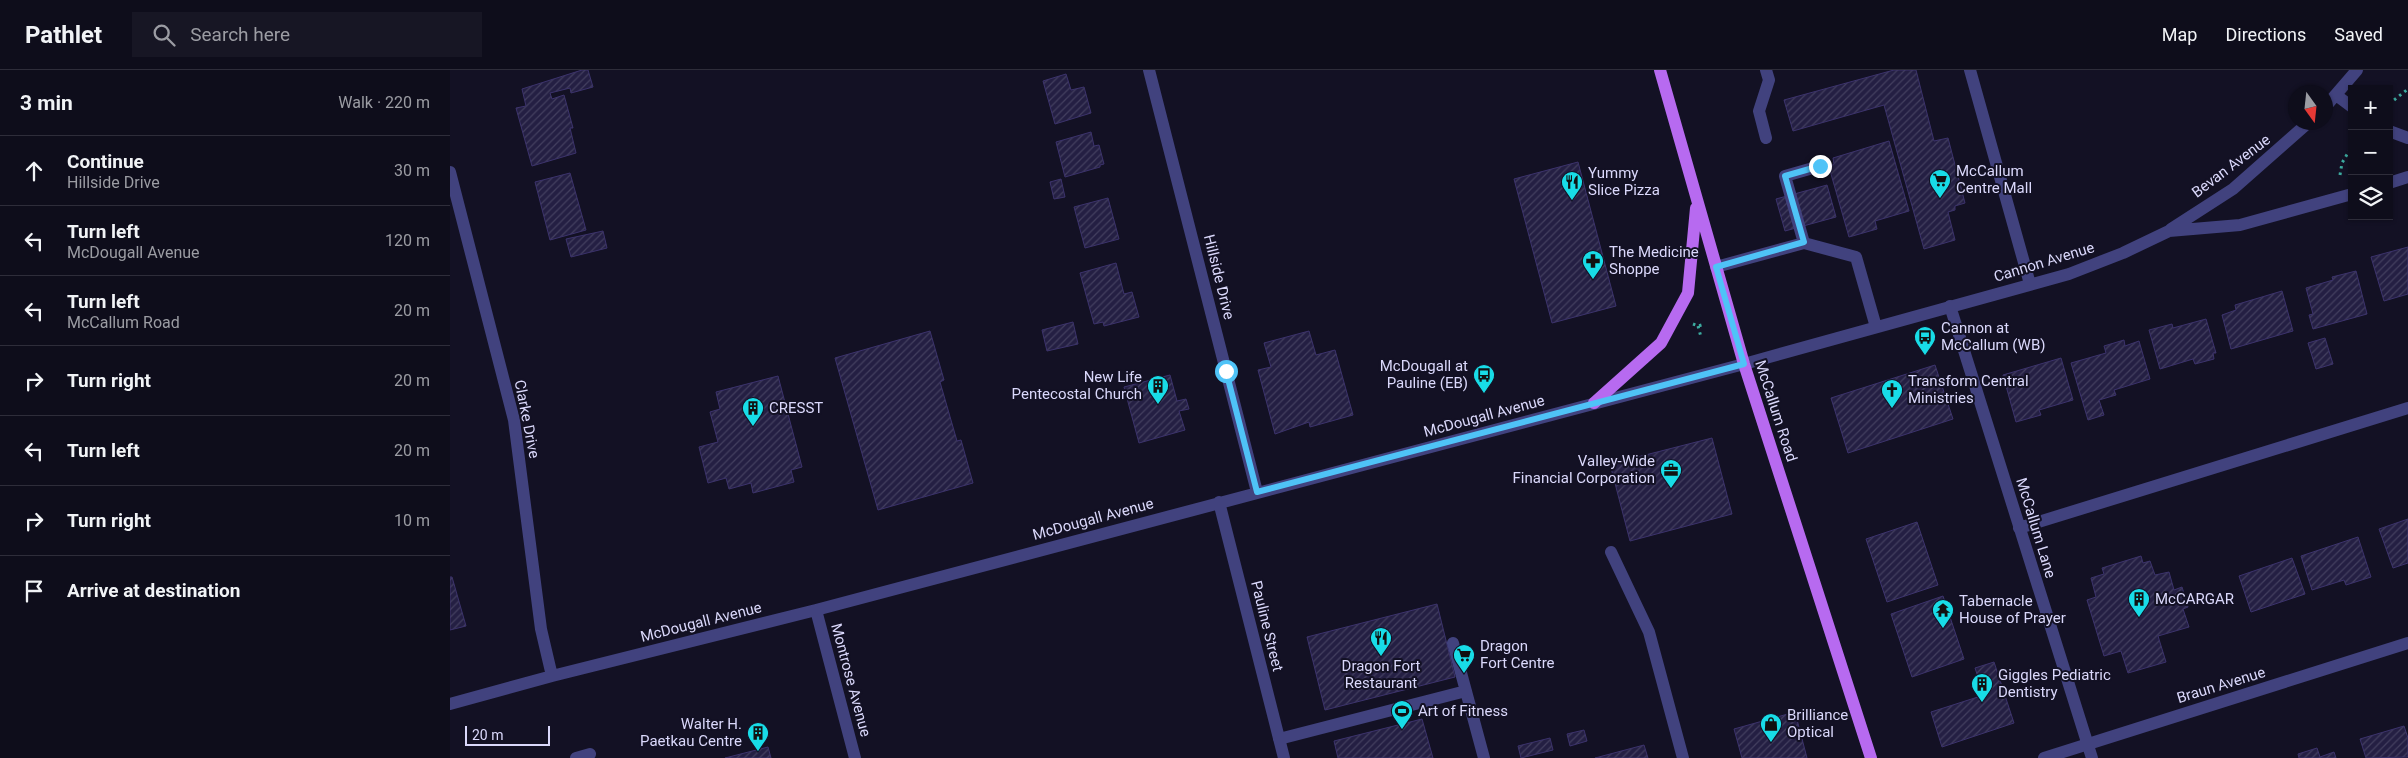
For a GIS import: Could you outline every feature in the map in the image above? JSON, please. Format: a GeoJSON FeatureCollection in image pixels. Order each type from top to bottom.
{"type":"FeatureCollection","features":[{"type":"Feature","properties":{"kind":"main road","name":"McCallum Road"},"geometry":{"type":"LineString","coordinates":[[1660,70],[1744,364],[1871,758]]}},
{"type":"Feature","properties":{"kind":"main road"},"geometry":{"type":"LineString","coordinates":[[1594,403],[1661,343],[1688,293],[1697,201]]}},
{"type":"Feature","properties":{"kind":"street","name":"Hillside Drive"},"geometry":{"type":"LineString","coordinates":[[1149,70],[1257,492]]}},
{"type":"Feature","properties":{"kind":"street"},"geometry":{"type":"LineString","coordinates":[[1766,70],[1769,80],[1759,111],[1766,138]]}},
{"type":"Feature","properties":{"kind":"street"},"geometry":{"type":"LineString","coordinates":[[1970,70],[2030,284]]}},
{"type":"Feature","properties":{"kind":"street"},"geometry":{"type":"LineString","coordinates":[[2333,99],[2357,70]]}},
{"type":"Feature","properties":{"kind":"street"},"geometry":{"type":"LineString","coordinates":[[2336,96],[2348,104]]}},
{"type":"Feature","properties":{"kind":"street","name":"Bevan Avenue"},"geometry":{"type":"LineString","coordinates":[[2169,231],[2233,189],[2300,130]]}},
{"type":"Feature","properties":{"kind":"street"},"geometry":{"type":"LineString","coordinates":[[2393,132],[2408,138]]}},
{"type":"Feature","properties":{"kind":"street"},"geometry":{"type":"LineString","coordinates":[[1804,242],[1785,176],[1820,166]]}},
{"type":"Feature","properties":{"kind":"street","name":"Clarke Drive"},"geometry":{"type":"LineString","coordinates":[[450,172],[514,420],[541,629],[552,676]]}},
{"type":"Feature","properties":{"kind":"street"},"geometry":{"type":"LineString","coordinates":[[2393,182],[2408,178]]}},
{"type":"Feature","properties":{"kind":"street","name":"Cannon Avenue"},"geometry":{"type":"LineString","coordinates":[[1744,364],[2070,274],[2114,257],[2169,231],[2240,225],[2348,195]]}},
{"type":"Feature","properties":{"kind":"street"},"geometry":{"type":"LineString","coordinates":[[1716,267],[1804,242],[1856,257],[1876,327]]}},
{"type":"Feature","properties":{"kind":"street","name":"McCallum Lane"},"geometry":{"type":"LineString","coordinates":[[1950,306],[2092,758]]}},
{"type":"Feature","properties":{"kind":"street","name":"McDougall Avenue"},"geometry":{"type":"LineString","coordinates":[[450,704],[552,676],[816,610],[1744,364]]}},
{"type":"Feature","properties":{"kind":"street"},"geometry":{"type":"LineString","coordinates":[[2019,528],[2408,408]]}},
{"type":"Feature","properties":{"kind":"street","name":"Pauline Street"},"geometry":{"type":"LineString","coordinates":[[1219,502],[1284,758]]}},
{"type":"Feature","properties":{"kind":"street"},"geometry":{"type":"LineString","coordinates":[[1611,552],[1649,632],[1683,758]]}},
{"type":"Feature","properties":{"kind":"street","name":"Montrose Avenue"},"geometry":{"type":"LineString","coordinates":[[816,610],[855,758]]}},
{"type":"Feature","properties":{"kind":"street"},"geometry":{"type":"LineString","coordinates":[[1453,643],[1484,758]]}},
{"type":"Feature","properties":{"kind":"street","name":"Braun Avenue"},"geometry":{"type":"LineString","coordinates":[[2044,758],[2408,644]]}},
{"type":"Feature","properties":{"kind":"street"},"geometry":{"type":"LineString","coordinates":[[1279,739],[1466,691]]}},
{"type":"Feature","properties":{"kind":"street"},"geometry":{"type":"LineString","coordinates":[[576,758],[590,754]]}},
{"type":"Feature","properties":{"kind":"path"},"geometry":{"type":"LineString","coordinates":[[2393,101],[2408,89]]}},
{"type":"Feature","properties":{"kind":"path"},"geometry":{"type":"LineString","coordinates":[[2348,153],[2342,163],[2340,174],[2348,195]]}},
{"type":"Feature","properties":{"kind":"path"},"geometry":{"type":"LineString","coordinates":[[1698,326],[1701,337]]}},
{"type":"Feature","properties":{"kind":"building"},"geometry":{"type":"Polygon","coordinates":[[[582,70],[588,70],[593,87],[571,93],[570,88],[550,93],[552,99],[564,95],[573,128],[570,128],[576,153],[532,166],[516,108],[526,106],[522,89],[582,70]]]}},
{"type":"Feature","properties":{"kind":"building"},"geometry":{"type":"Polygon","coordinates":[[[1894,70],[1916,70],[1934,141],[1948,138],[1965,203],[1955,206],[1955,210],[1948,212],[1955,240],[1924,249],[1884,105],[1793,131],[1784,100],[1894,70]]]}},
{"type":"Feature","properties":{"kind":"building"},"geometry":{"type":"Polygon","coordinates":[[[1066,74],[1071,90],[1084,87],[1091,113],[1055,124],[1043,81],[1066,74]]]}},
{"type":"Feature","properties":{"kind":"building"},"geometry":{"type":"Polygon","coordinates":[[[1091,132],[1094,146],[1099,145],[1104,164],[1100,165],[1100,167],[1065,177],[1056,142],[1091,132]]]}},
{"type":"Feature","properties":{"kind":"building"},"geometry":{"type":"Polygon","coordinates":[[[1889,141],[1909,211],[1875,221],[1877,229],[1849,237],[1829,167],[1834,164],[1833,158],[1889,141]]]}},
{"type":"Feature","properties":{"kind":"building"},"geometry":{"type":"Polygon","coordinates":[[[1578,162],[1616,306],[1552,323],[1514,179],[1578,162]]]}},
{"type":"Feature","properties":{"kind":"building"},"geometry":{"type":"Polygon","coordinates":[[[570,173],[586,230],[550,240],[535,182],[570,173]]]}},
{"type":"Feature","properties":{"kind":"building"},"geometry":{"type":"Polygon","coordinates":[[[1061,179],[1065,197],[1054,199],[1050,182],[1061,179]]]}},
{"type":"Feature","properties":{"kind":"building"},"geometry":{"type":"Polygon","coordinates":[[[1827,185],[1836,217],[1785,231],[1776,199],[1827,185]]]}},
{"type":"Feature","properties":{"kind":"building"},"geometry":{"type":"Polygon","coordinates":[[[1108,198],[1119,239],[1085,248],[1074,207],[1108,198]]]}},
{"type":"Feature","properties":{"kind":"building"},"geometry":{"type":"Polygon","coordinates":[[[603,231],[607,248],[571,257],[566,239],[603,231]]]}},
{"type":"Feature","properties":{"kind":"building"},"geometry":{"type":"Polygon","coordinates":[[[2408,247],[2408,294],[2384,301],[2371,257],[2408,247]]]}},
{"type":"Feature","properties":{"kind":"building"},"geometry":{"type":"Polygon","coordinates":[[[1116,263],[1124,294],[1132,292],[1139,317],[1104,326],[1103,322],[1094,324],[1080,273],[1116,263]]]}},
{"type":"Feature","properties":{"kind":"building"},"geometry":{"type":"Polygon","coordinates":[[[2356,271],[2367,314],[2313,329],[2309,315],[2313,314],[2306,288],[2333,280],[2332,277],[2356,271]]]}},
{"type":"Feature","properties":{"kind":"building"},"geometry":{"type":"Polygon","coordinates":[[[2282,291],[2293,331],[2231,349],[2222,315],[2236,310],[2235,305],[2282,291]]]}},
{"type":"Feature","properties":{"kind":"building"},"geometry":{"type":"Polygon","coordinates":[[[2206,319],[2216,353],[2213,353],[2214,359],[2195,364],[2193,359],[2160,369],[2149,330],[2172,324],[2173,328],[2206,319]]]}},
{"type":"Feature","properties":{"kind":"building"},"geometry":{"type":"Polygon","coordinates":[[[1073,322],[1078,344],[1047,351],[1042,330],[1073,322]]]}},
{"type":"Feature","properties":{"kind":"building"},"geometry":{"type":"Polygon","coordinates":[[[930,331],[944,380],[940,382],[957,441],[961,440],[973,483],[878,510],[835,358],[930,331]]]}},
{"type":"Feature","properties":{"kind":"building"},"geometry":{"type":"Polygon","coordinates":[[[1309,331],[1316,355],[1335,350],[1353,415],[1310,427],[1309,422],[1275,434],[1258,370],[1271,367],[1264,343],[1309,331]]]}},
{"type":"Feature","properties":{"kind":"building"},"geometry":{"type":"Polygon","coordinates":[[[2325,338],[2333,364],[2316,369],[2308,343],[2325,338]]]}},
{"type":"Feature","properties":{"kind":"building"},"geometry":{"type":"Polygon","coordinates":[[[2124,340],[2125,346],[2139,341],[2150,379],[2114,390],[2116,395],[2099,400],[2104,415],[2088,420],[2071,363],[2106,353],[2104,346],[2124,340]]]}},
{"type":"Feature","properties":{"kind":"building"},"geometry":{"type":"Polygon","coordinates":[[[2061,358],[2073,400],[2039,410],[2041,415],[2016,422],[2003,375],[2061,358]]]}},
{"type":"Feature","properties":{"kind":"building","name":"Transform Central Ministries"},"geometry":{"type":"Polygon","coordinates":[[[1935,365],[1953,419],[1848,453],[1831,398],[1935,365]]]}},
{"type":"Feature","properties":{"kind":"building","name":"New Life Pentecostal Church"},"geometry":{"type":"Polygon","coordinates":[[[1170,375],[1177,401],[1186,399],[1189,409],[1179,411],[1185,430],[1139,443],[1124,387],[1170,375]]]}},
{"type":"Feature","properties":{"kind":"building","name":"CRESST"},"geometry":{"type":"Polygon","coordinates":[[[778,376],[802,467],[791,470],[794,482],[753,493],[751,483],[729,489],[726,478],[708,483],[699,447],[718,442],[710,412],[720,409],[716,392],[778,376]]]}},
{"type":"Feature","properties":{"kind":"building","name":"Valley-Wide Financial Corporation"},"geometry":{"type":"Polygon","coordinates":[[[1712,438],[1732,514],[1630,541],[1610,464],[1712,438]]]}},
{"type":"Feature","properties":{"kind":"building"},"geometry":{"type":"Polygon","coordinates":[[[2408,519],[2408,563],[2393,568],[2379,529],[2408,519]]]}},
{"type":"Feature","properties":{"kind":"building"},"geometry":{"type":"Polygon","coordinates":[[[1917,522],[1938,585],[1887,602],[1866,539],[1917,522]]]}},
{"type":"Feature","properties":{"kind":"building"},"geometry":{"type":"Polygon","coordinates":[[[2358,537],[2371,577],[2346,585],[2344,580],[2312,590],[2301,556],[2358,537]]]}},
{"type":"Feature","properties":{"kind":"building","name":"McCARGAR"},"geometry":{"type":"Polygon","coordinates":[[[2141,556],[2143,563],[2150,561],[2155,575],[2169,572],[2174,590],[2182,587],[2188,607],[2183,609],[2189,627],[2158,636],[2166,662],[2128,673],[2121,651],[2104,656],[2087,600],[2096,597],[2091,578],[2104,574],[2102,568],[2141,556]]]}},
{"type":"Feature","properties":{"kind":"building"},"geometry":{"type":"Polygon","coordinates":[[[2292,558],[2305,594],[2251,612],[2239,576],[2292,558]]]}},
{"type":"Feature","properties":{"kind":"building"},"geometry":{"type":"Polygon","coordinates":[[[450,577],[452,577],[466,626],[450,630],[450,577]]]}},
{"type":"Feature","properties":{"kind":"building"},"geometry":{"type":"Polygon","coordinates":[[[1943,596],[1964,659],[1912,677],[1891,614],[1943,596]]]}},
{"type":"Feature","properties":{"kind":"building","name":"Dragon Fort Restaurant"},"geometry":{"type":"Polygon","coordinates":[[[1437,604],[1455,677],[1325,710],[1307,637],[1437,604]]]}},
{"type":"Feature","properties":{"kind":"building","name":"Giggles Pediatric Dentistry"},"geometry":{"type":"Polygon","coordinates":[[[1994,662],[2014,723],[1942,747],[1931,712],[1984,695],[1975,668],[1994,662]]]}},
{"type":"Feature","properties":{"kind":"building","name":"Brilliance Optical"},"geometry":{"type":"Polygon","coordinates":[[[1795,712],[1807,758],[1742,758],[1734,729],[1795,712]]]}},
{"type":"Feature","properties":{"kind":"building","name":"Art of Fitness"},"geometry":{"type":"Polygon","coordinates":[[[1422,719],[1433,758],[1338,758],[1334,741],[1422,719]]]}},
{"type":"Feature","properties":{"kind":"building"},"geometry":{"type":"Polygon","coordinates":[[[2404,726],[2408,738],[2408,757],[2366,758],[2360,739],[2404,726]]]}},
{"type":"Feature","properties":{"kind":"building"},"geometry":{"type":"Polygon","coordinates":[[[1584,730],[1587,741],[1570,746],[1567,734],[1584,730]]]}},
{"type":"Feature","properties":{"kind":"building"},"geometry":{"type":"Polygon","coordinates":[[[1550,738],[1553,750],[1521,758],[1518,746],[1550,738]]]}},
{"type":"Feature","properties":{"kind":"building"},"geometry":{"type":"Polygon","coordinates":[[[1644,745],[1648,758],[1595,758],[1644,745]]]}},
{"type":"Feature","properties":{"kind":"building","name":"Walter H. Paetkau Centre"},"geometry":{"type":"Polygon","coordinates":[[[768,747],[771,758],[725,758],[768,747]]]}},
{"type":"Feature","properties":{"kind":"building"},"geometry":{"type":"Polygon","coordinates":[[[2317,748],[2320,757],[2334,752],[2336,758],[2299,758],[2298,754],[2317,748]]]}},
{"type":"Feature","properties":{"kind":"place","name":"McCallum Centre Mall"},"geometry":{"type":"Point","coordinates":[1940,199]}},
{"type":"Feature","properties":{"kind":"place","name":"Yummy Slice Pizza"},"geometry":{"type":"Point","coordinates":[1572,201]}},
{"type":"Feature","properties":{"kind":"place","name":"The Medicine Shoppe"},"geometry":{"type":"Point","coordinates":[1593,280]}},
{"type":"Feature","properties":{"kind":"place","name":"Cannon at McCallum (WB)"},"geometry":{"type":"Point","coordinates":[1925,356]}},
{"type":"Feature","properties":{"kind":"place","name":"McDougall at Pauline (EB)"},"geometry":{"type":"Point","coordinates":[1484,394]}},
{"type":"Feature","properties":{"kind":"place","name":"New Life Pentecostal Church"},"geometry":{"type":"Point","coordinates":[1158,405]}},
{"type":"Feature","properties":{"kind":"place","name":"Transform Central Ministries"},"geometry":{"type":"Point","coordinates":[1892,409]}},
{"type":"Feature","properties":{"kind":"place","name":"CRESST"},"geometry":{"type":"Point","coordinates":[753,427]}},
{"type":"Feature","properties":{"kind":"place","name":"Valley-Wide Financial Corporation"},"geometry":{"type":"Point","coordinates":[1671,489]}},
{"type":"Feature","properties":{"kind":"place","name":"McCARGAR"},"geometry":{"type":"Point","coordinates":[2139,618]}},
{"type":"Feature","properties":{"kind":"place","name":"Tabernacle House of Prayer"},"geometry":{"type":"Point","coordinates":[1943,629]}},
{"type":"Feature","properties":{"kind":"place","name":"Dragon Fort Restaurant"},"geometry":{"type":"Point","coordinates":[1381,657]}},
{"type":"Feature","properties":{"kind":"place","name":"Dragon Fort Centre"},"geometry":{"type":"Point","coordinates":[1464,674]}},
{"type":"Feature","properties":{"kind":"place","name":"Giggles Pediatric Dentistry"},"geometry":{"type":"Point","coordinates":[1982,703]}},
{"type":"Feature","properties":{"kind":"place","name":"Art of Fitness"},"geometry":{"type":"Point","coordinates":[1402,730]}},
{"type":"Feature","properties":{"kind":"place","name":"Brilliance Optical"},"geometry":{"type":"Point","coordinates":[1771,743]}},
{"type":"Feature","properties":{"kind":"place","name":"Walter H. Paetkau Centre"},"geometry":{"type":"Point","coordinates":[758,752]}},
{"type":"Feature","properties":{"kind":"route"},"geometry":{"type":"LineString","coordinates":[[1226,371],[1257,492],[1744,364],[1716,267],[1804,242],[1785,176],[1820,166]]}}]}
